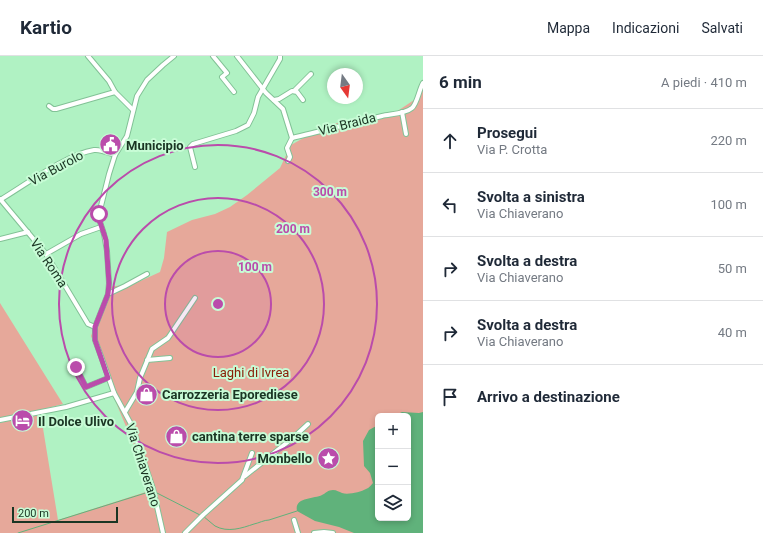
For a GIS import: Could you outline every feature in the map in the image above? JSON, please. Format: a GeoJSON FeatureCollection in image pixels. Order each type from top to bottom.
{"type":"FeatureCollection","features":[{"type":"Feature","properties":{"kind":"street"},"geometry":{"type":"LineString","coordinates":[[88,56],[109,81],[115,92],[133,110]]}},
{"type":"Feature","properties":{"kind":"street"},"geometry":{"type":"LineString","coordinates":[[95,327],[108,294],[109,283],[107,251],[99,214],[100,204],[115,155],[127,136],[137,96],[147,80],[173,56]]}},
{"type":"Feature","properties":{"kind":"street"},"geometry":{"type":"LineString","coordinates":[[213,56],[227,73],[222,77],[234,92]]}},
{"type":"Feature","properties":{"kind":"street"},"geometry":{"type":"LineString","coordinates":[[237,56],[264,88],[266,93],[283,109],[292,138],[287,148],[290,156],[288,162]]}},
{"type":"Feature","properties":{"kind":"street"},"geometry":{"type":"LineString","coordinates":[[195,166],[190,148],[193,144],[236,131],[248,125],[254,113],[258,97],[280,59],[280,56]]}},
{"type":"Feature","properties":{"kind":"street"},"geometry":{"type":"LineString","coordinates":[[274,100],[294,91],[311,74]]}},
{"type":"Feature","properties":{"kind":"street"},"geometry":{"type":"LineString","coordinates":[[406,134],[402,112],[412,108],[423,83]]}},
{"type":"Feature","properties":{"kind":"street"},"geometry":{"type":"LineString","coordinates":[[294,91],[303,100]]}},
{"type":"Feature","properties":{"kind":"street"},"geometry":{"type":"LineString","coordinates":[[49,106],[56,109],[115,92]]}},
{"type":"Feature","properties":{"kind":"street","name":"Via Braida"},"geometry":{"type":"LineString","coordinates":[[292,138],[402,112]]}},
{"type":"Feature","properties":{"kind":"street","name":"Via Burolo"},"geometry":{"type":"LineString","coordinates":[[0,199],[62,163],[83,153],[101,150],[115,155]]}},
{"type":"Feature","properties":{"kind":"street","name":"Via Roma"},"geometry":{"type":"LineString","coordinates":[[0,199],[46,254],[88,324],[95,327]]}},
{"type":"Feature","properties":{"kind":"street"},"geometry":{"type":"LineString","coordinates":[[46,254],[81,234],[101,227]]}},
{"type":"Feature","properties":{"kind":"street"},"geometry":{"type":"LineString","coordinates":[[0,239],[28,232]]}},
{"type":"Feature","properties":{"kind":"street"},"geometry":{"type":"LineString","coordinates":[[108,294],[147,274]]}},
{"type":"Feature","properties":{"kind":"street"},"geometry":{"type":"LineString","coordinates":[[125,412],[137,392],[140,378],[153,348],[168,338],[196,298]]}},
{"type":"Feature","properties":{"kind":"street","name":"Via Chiaverano"},"geometry":{"type":"LineString","coordinates":[[95,327],[95,340],[108,378],[114,393],[132,426],[154,491],[163,533]]}},
{"type":"Feature","properties":{"kind":"street"},"geometry":{"type":"LineString","coordinates":[[147,360],[170,358]]}},
{"type":"Feature","properties":{"kind":"street"},"geometry":{"type":"LineString","coordinates":[[76,367],[86,387],[108,378]]}},
{"type":"Feature","properties":{"kind":"street"},"geometry":{"type":"LineString","coordinates":[[0,420],[66,407],[114,393]]}},
{"type":"Feature","properties":{"kind":"street"},"geometry":{"type":"LineString","coordinates":[[185,533],[201,516],[308,424]]}},
{"type":"Feature","properties":{"kind":"street"},"geometry":{"type":"LineString","coordinates":[[242,480],[252,453]]}},
{"type":"Feature","properties":{"kind":"street"},"geometry":{"type":"LineString","coordinates":[[294,520],[298,533]]}},
{"type":"Feature","properties":{"kind":"street"},"geometry":{"type":"LineString","coordinates":[[314,533],[333,533]]}},
{"type":"Feature","properties":{"kind":"green space","name":"Laghi di Ivrea"},"geometry":{"type":"Polygon","coordinates":[[[423,83],[423,533],[0,533],[0,303],[63,404],[40,410],[58,520],[149,491],[143,476],[137,453],[112,393],[91,336],[109,287],[136,283],[160,272],[164,258],[167,232],[192,220],[215,214],[230,207],[280,168],[291,145],[314,132],[337,123],[396,112],[414,100],[423,83]]]}},
{"type":"Feature","properties":{"kind":"shaded area"},"geometry":{"type":"Polygon","coordinates":[[[423,412],[423,533],[354,533],[339,527],[315,521],[297,511],[297,506],[301,501],[322,495],[330,490],[345,494],[358,492],[371,486],[373,483],[370,473],[364,466],[363,441],[369,430],[375,427],[375,521],[411,521],[411,413],[400,413],[423,412]]]}},
{"type":"Feature","properties":{"kind":"waterway"},"geometry":{"type":"LineString","coordinates":[[18,533],[152,491]]}},
{"type":"Feature","properties":{"kind":"waterway"},"geometry":{"type":"LineString","coordinates":[[155,492],[200,515]]}},
{"type":"Feature","properties":{"kind":"waterway"},"geometry":{"type":"LineString","coordinates":[[203,516],[215,526],[225,529],[235,529],[297,511]]}},
{"type":"Feature","properties":{"kind":"place","name":"Municipio"},"geometry":{"type":"Point","coordinates":[111,145]}},
{"type":"Feature","properties":{"kind":"place","name":"Carrozzeria Eporediese"},"geometry":{"type":"Point","coordinates":[147,394]}},
{"type":"Feature","properties":{"kind":"place","name":"Il Dolce Ulivo"},"geometry":{"type":"Point","coordinates":[22,421]}},
{"type":"Feature","properties":{"kind":"place","name":"cantina terre sparse"},"geometry":{"type":"Point","coordinates":[176,436]}},
{"type":"Feature","properties":{"kind":"place","name":"Monbello"},"geometry":{"type":"Point","coordinates":[328,458]}},
{"type":"Feature","properties":{"kind":"route"},"geometry":{"type":"LineString","coordinates":[[76,367],[86,387],[108,378],[95,340],[95,327],[108,294],[109,283],[106,240],[99,214]]}}]}
